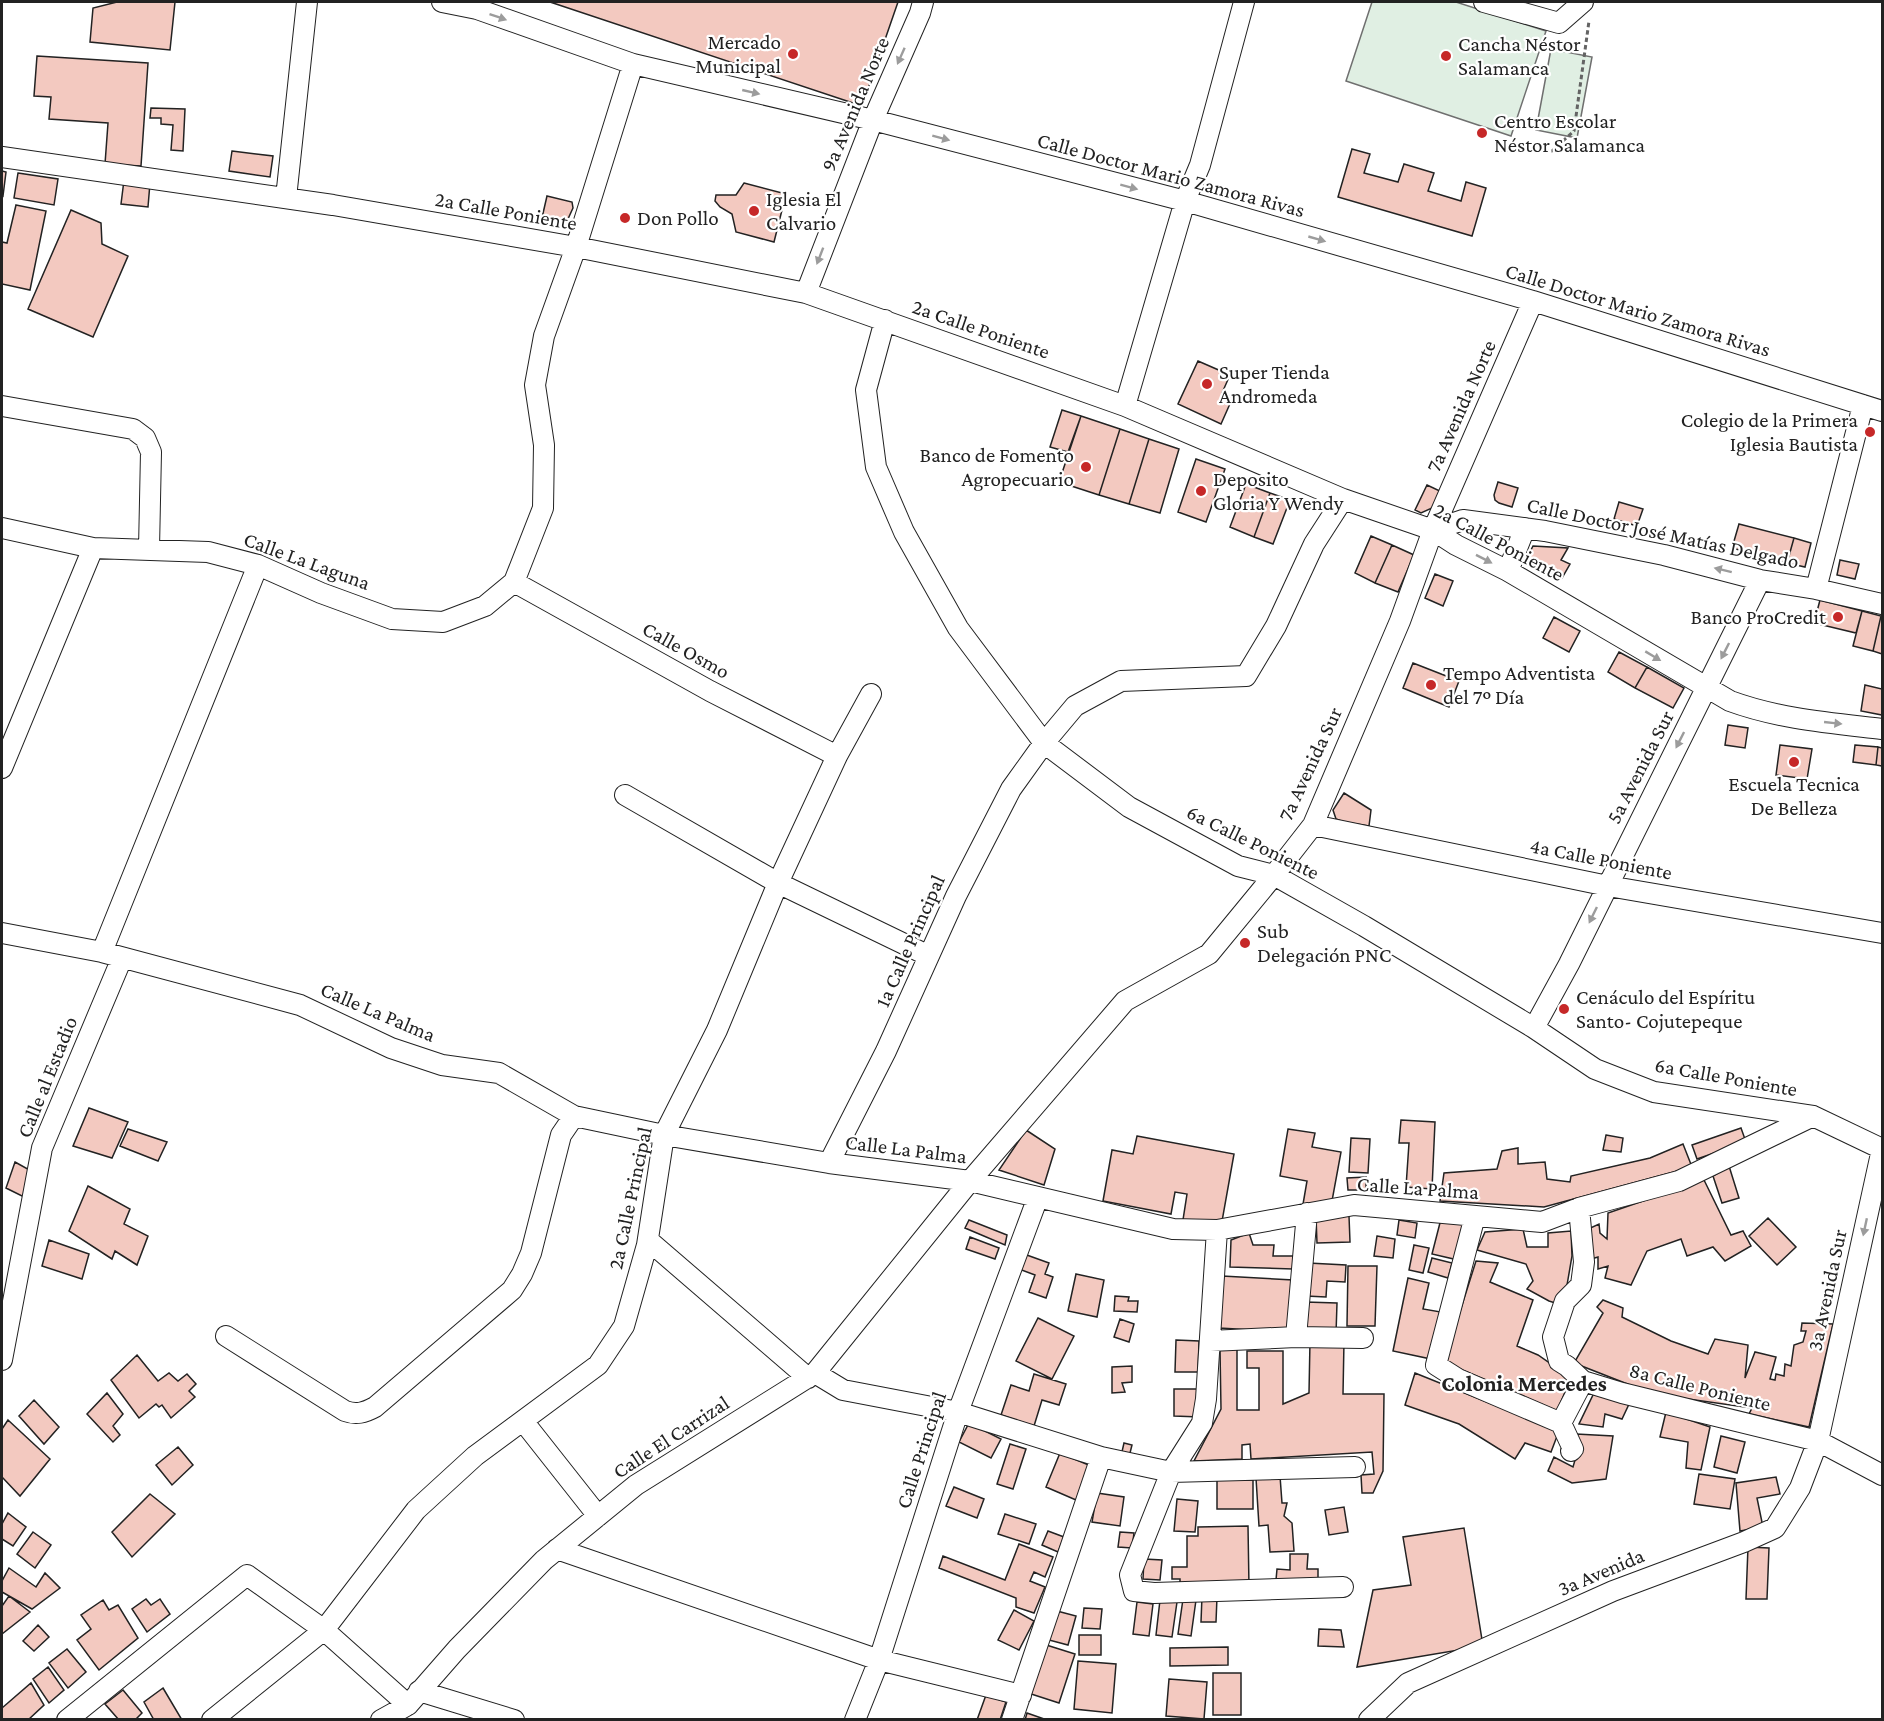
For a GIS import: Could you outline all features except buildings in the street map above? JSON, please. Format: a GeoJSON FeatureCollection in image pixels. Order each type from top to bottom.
{"type":"FeatureCollection","features":[{"type":"Feature","properties":{"kind":"street"},"geometry":{"type":"LineString","coordinates":[[286,198],[308,2]]}},
{"type":"Feature","properties":{"kind":"street","name":"Calle Doctor Mario Zamora Rivas"},"geometry":{"type":"LineString","coordinates":[[442,2],[477,9],[633,64],[873,120],[1185,201],[1533,302],[1882,411]]}},
{"type":"Feature","properties":{"kind":"street","name":"9a Avenida Norte"},"geometry":{"type":"LineString","coordinates":[[806,293],[873,120],[923,2]]}},
{"type":"Feature","properties":{"kind":"street"},"geometry":{"type":"LineString","coordinates":[[1125,406],[1185,201],[1200,165],[1244,2]]}},
{"type":"Feature","properties":{"kind":"street"},"geometry":{"type":"LineString","coordinates":[[1484,2],[1560,23],[1586,7]]}},
{"type":"Feature","properties":{"kind":"street"},"geometry":{"type":"LineString","coordinates":[[514,582],[543,508],[544,445],[535,385],[544,336],[576,247],[633,64]]}},
{"type":"Feature","properties":{"kind":"street","name":"2a Calle Poniente"},"geometry":{"type":"LineString","coordinates":[[2,157],[286,198],[576,247],[806,293],[1125,406],[1342,499],[1433,530],[1456,545],[1508,571],[1730,701],[1754,710],[1797,719],[1882,729]]}},
{"type":"Feature","properties":{"kind":"street","name":"7a Avenida Norte"},"geometry":{"type":"LineString","coordinates":[[1433,530],[1533,302]]}},
{"type":"Feature","properties":{"kind":"street","name":"6a Calle Poniente"},"geometry":{"type":"LineString","coordinates":[[885,320],[866,390],[876,467],[904,532],[958,628],[1044,743],[1128,807],[1238,866],[1274,875],[1534,1028],[1595,1069],[1654,1092],[1813,1116],[1882,1149]]}},
{"type":"Feature","properties":{"kind":"street"},"geometry":{"type":"LineString","coordinates":[[1816,589],[1863,405]]}},
{"type":"Feature","properties":{"kind":"street"},"geometry":{"type":"LineString","coordinates":[[2,406],[132,429],[146,438],[151,452],[149,549]]}},
{"type":"Feature","properties":{"kind":"street","name":"1a Calle Principal"},"geometry":{"type":"LineString","coordinates":[[829,1163],[886,1051],[956,896],[1011,789],[1044,743],[1075,706],[1121,681],[1246,676],[1276,626],[1314,544],[1342,499]]}},
{"type":"Feature","properties":{"kind":"street","name":"Calle Doctor José Matías Delgado"},"geometry":{"type":"LineString","coordinates":[[1433,530],[1463,520],[1545,531],[1664,555],[1760,580],[1816,589],[1882,604]]}},
{"type":"Feature","properties":{"kind":"street","name":"Calle La Laguna"},"geometry":{"type":"LineString","coordinates":[[2,528],[93,548],[208,552],[258,565],[392,619],[443,622],[485,606],[514,582]]}},
{"type":"Feature","properties":{"kind":"street"},"geometry":{"type":"LineString","coordinates":[[1508,571],[1525,528]]}},
{"type":"Feature","properties":{"kind":"street","name":"7a Avenida Sur"},"geometry":{"type":"LineString","coordinates":[[970,1181],[1125,1001],[1209,954],[1313,825],[1400,621],[1433,530]]}},
{"type":"Feature","properties":{"kind":"street"},"geometry":{"type":"LineString","coordinates":[[2,768],[93,548]]}},
{"type":"Feature","properties":{"kind":"street"},"geometry":{"type":"LineString","coordinates":[[102,952],[258,565]]}},
{"type":"Feature","properties":{"kind":"street","name":"5a Avenida Sur"},"geometry":{"type":"LineString","coordinates":[[1534,1028],[1569,964],[1760,580]]}},
{"type":"Feature","properties":{"kind":"street","name":"Calle Osmo"},"geometry":{"type":"LineString","coordinates":[[514,582],[710,691],[837,756]]}},
{"type":"Feature","properties":{"kind":"street","name":"2a Calle Principal"},"geometry":{"type":"LineString","coordinates":[[212,1719],[324,1630],[416,1510],[476,1456],[598,1365],[624,1326],[648,1240],[664,1135],[717,1030],[778,883],[837,756],[871,694]]}},
{"type":"Feature","properties":{"kind":"street"},"geometry":{"type":"LineString","coordinates":[[625,795],[778,883],[929,956]]}},
{"type":"Feature","properties":{"kind":"street","name":"4a Calle Poniente"},"geometry":{"type":"LineString","coordinates":[[1313,825],[1608,886],[1882,933]]}},
{"type":"Feature","properties":{"kind":"street","name":"Calle La Palma"},"geometry":{"type":"LineString","coordinates":[[2,933],[102,952],[300,1005],[391,1048],[441,1065],[499,1073],[574,1116],[664,1135],[829,1163],[970,1181],[1173,1229],[1217,1230],[1354,1205],[1542,1222],[1579,1208],[1679,1181],[1813,1116]]}},
{"type":"Feature","properties":{"kind":"street","name":"Calle al Estadio"},"geometry":{"type":"LineString","coordinates":[[2,1360],[42,1148],[122,958]]}},
{"type":"Feature","properties":{"kind":"street"},"geometry":{"type":"LineString","coordinates":[[226,1336],[345,1411],[354,1414],[375,1407],[512,1290],[531,1253],[561,1135],[574,1116]]}},
{"type":"Feature","properties":{"kind":"street","name":"3a Avenida Sur"},"geometry":{"type":"LineString","coordinates":[[1818,1441],[1882,1149]]}},
{"type":"Feature","properties":{"kind":"street","name":"Calle El Carrizal"},"geometry":{"type":"LineString","coordinates":[[381,1719],[413,1698],[544,1560],[636,1485],[812,1376],[970,1181]]}},
{"type":"Feature","properties":{"kind":"street","name":"Calle Principal"},"geometry":{"type":"LineString","coordinates":[[855,1719],[879,1660],[958,1412],[1038,1197]]}},
{"type":"Feature","properties":{"kind":"street","name":"8a Calle Poniente"},"geometry":{"type":"LineString","coordinates":[[1579,1208],[1584,1262],[1581,1285],[1565,1301],[1553,1337],[1559,1361],[1583,1381],[1818,1441],[1882,1475]]}},
{"type":"Feature","properties":{"kind":"street"},"geometry":{"type":"LineString","coordinates":[[1296,1337],[1307,1213]]}},
{"type":"Feature","properties":{"kind":"street"},"geometry":{"type":"LineString","coordinates":[[1475,1216],[1436,1365],[1458,1379],[1561,1423],[1573,1449],[1571,1451]]}},
{"type":"Feature","properties":{"kind":"street"},"geometry":{"type":"LineString","coordinates":[[1217,1230],[1206,1399],[1202,1423],[1170,1472],[1130,1575],[1134,1591],[1154,1593],[1343,1587]]}},
{"type":"Feature","properties":{"kind":"street"},"geometry":{"type":"LineString","coordinates":[[648,1240],[812,1376],[843,1390],[958,1412],[1101,1457],[1170,1472],[1355,1467]]}},
{"type":"Feature","properties":{"kind":"street"},"geometry":{"type":"LineString","coordinates":[[1210,1341],[1296,1337],[1363,1338]]}},
{"type":"Feature","properties":{"kind":"street"},"geometry":{"type":"LineString","coordinates":[[1561,1423],[1583,1381]]}},
{"type":"Feature","properties":{"kind":"street"},"geometry":{"type":"LineString","coordinates":[[523,1422],[598,1516]]}},
{"type":"Feature","properties":{"kind":"street","name":"3a Avenida"},"geometry":{"type":"LineString","coordinates":[[1369,1719],[1408,1683],[1613,1591],[1744,1542],[1775,1528],[1800,1488],[1818,1441]]}},
{"type":"Feature","properties":{"kind":"street"},"geometry":{"type":"LineString","coordinates":[[1012,1719],[1101,1457]]}},
{"type":"Feature","properties":{"kind":"street"},"geometry":{"type":"LineString","coordinates":[[557,1550],[879,1660],[1021,1695]]}},
{"type":"Feature","properties":{"kind":"street"},"geometry":{"type":"LineString","coordinates":[[67,1719],[247,1575],[413,1698],[514,1719]]}},
{"type":"Feature","properties":{"kind":"path"},"geometry":{"type":"LineString","coordinates":[[1499,150],[1552,151],[1574,131],[1586,7]]}},
{"type":"Feature","properties":{"kind":"green space","name":"Cancha Néstor Salamanca"},"geometry":{"type":"Polygon","coordinates":[[[1372,2],[1456,2],[1546,31],[1511,136],[1346,81],[1372,2]]]}},
{"type":"Feature","properties":{"kind":"green space"},"geometry":{"type":"Polygon","coordinates":[[[1551,49],[1592,57],[1577,138],[1536,130],[1551,49]]]}},
{"type":"Feature","properties":{"kind":"place","name":"Mercado Municipal"},"geometry":{"type":"Point","coordinates":[793,54]}},
{"type":"Feature","properties":{"kind":"place","name":"Cancha Néstor Salamanca"},"geometry":{"type":"Point","coordinates":[1446,56]}},
{"type":"Feature","properties":{"kind":"place","name":"Centro Escolar Néstor Salamanca"},"geometry":{"type":"Point","coordinates":[1482,133]}},
{"type":"Feature","properties":{"kind":"place","name":"Iglesia El Calvario"},"geometry":{"type":"Point","coordinates":[754,211]}},
{"type":"Feature","properties":{"kind":"place","name":"Don Pollo"},"geometry":{"type":"Point","coordinates":[625,218]}},
{"type":"Feature","properties":{"kind":"place","name":"Super Tienda Andromeda"},"geometry":{"type":"Point","coordinates":[1207,384]}},
{"type":"Feature","properties":{"kind":"place","name":"Colegio de la Primera Iglesia Bautista"},"geometry":{"type":"Point","coordinates":[1870,432]}},
{"type":"Feature","properties":{"kind":"place","name":"Banco de Fomento Agropecuario"},"geometry":{"type":"Point","coordinates":[1086,467]}},
{"type":"Feature","properties":{"kind":"place","name":"Deposito Gloria Y Wendy"},"geometry":{"type":"Point","coordinates":[1201,491]}},
{"type":"Feature","properties":{"kind":"place","name":"Banco ProCredit"},"geometry":{"type":"Point","coordinates":[1838,617]}},
{"type":"Feature","properties":{"kind":"place","name":"Tempo Adventista del 7º Día"},"geometry":{"type":"Point","coordinates":[1431,685]}},
{"type":"Feature","properties":{"kind":"place","name":"Escuela Tecnica De Belleza"},"geometry":{"type":"Point","coordinates":[1794,762]}},
{"type":"Feature","properties":{"kind":"place","name":"Sub Delegación PNC"},"geometry":{"type":"Point","coordinates":[1245,943]}},
{"type":"Feature","properties":{"kind":"place","name":"Cenáculo del Espíritu Santo- Cojutepeque"},"geometry":{"type":"Point","coordinates":[1564,1009]}},
{"type":"Feature","properties":{"kind":"district","name":"Colonia Mercedes"},"geometry":{"type":"Point","coordinates":[1524,1383]}}]}
